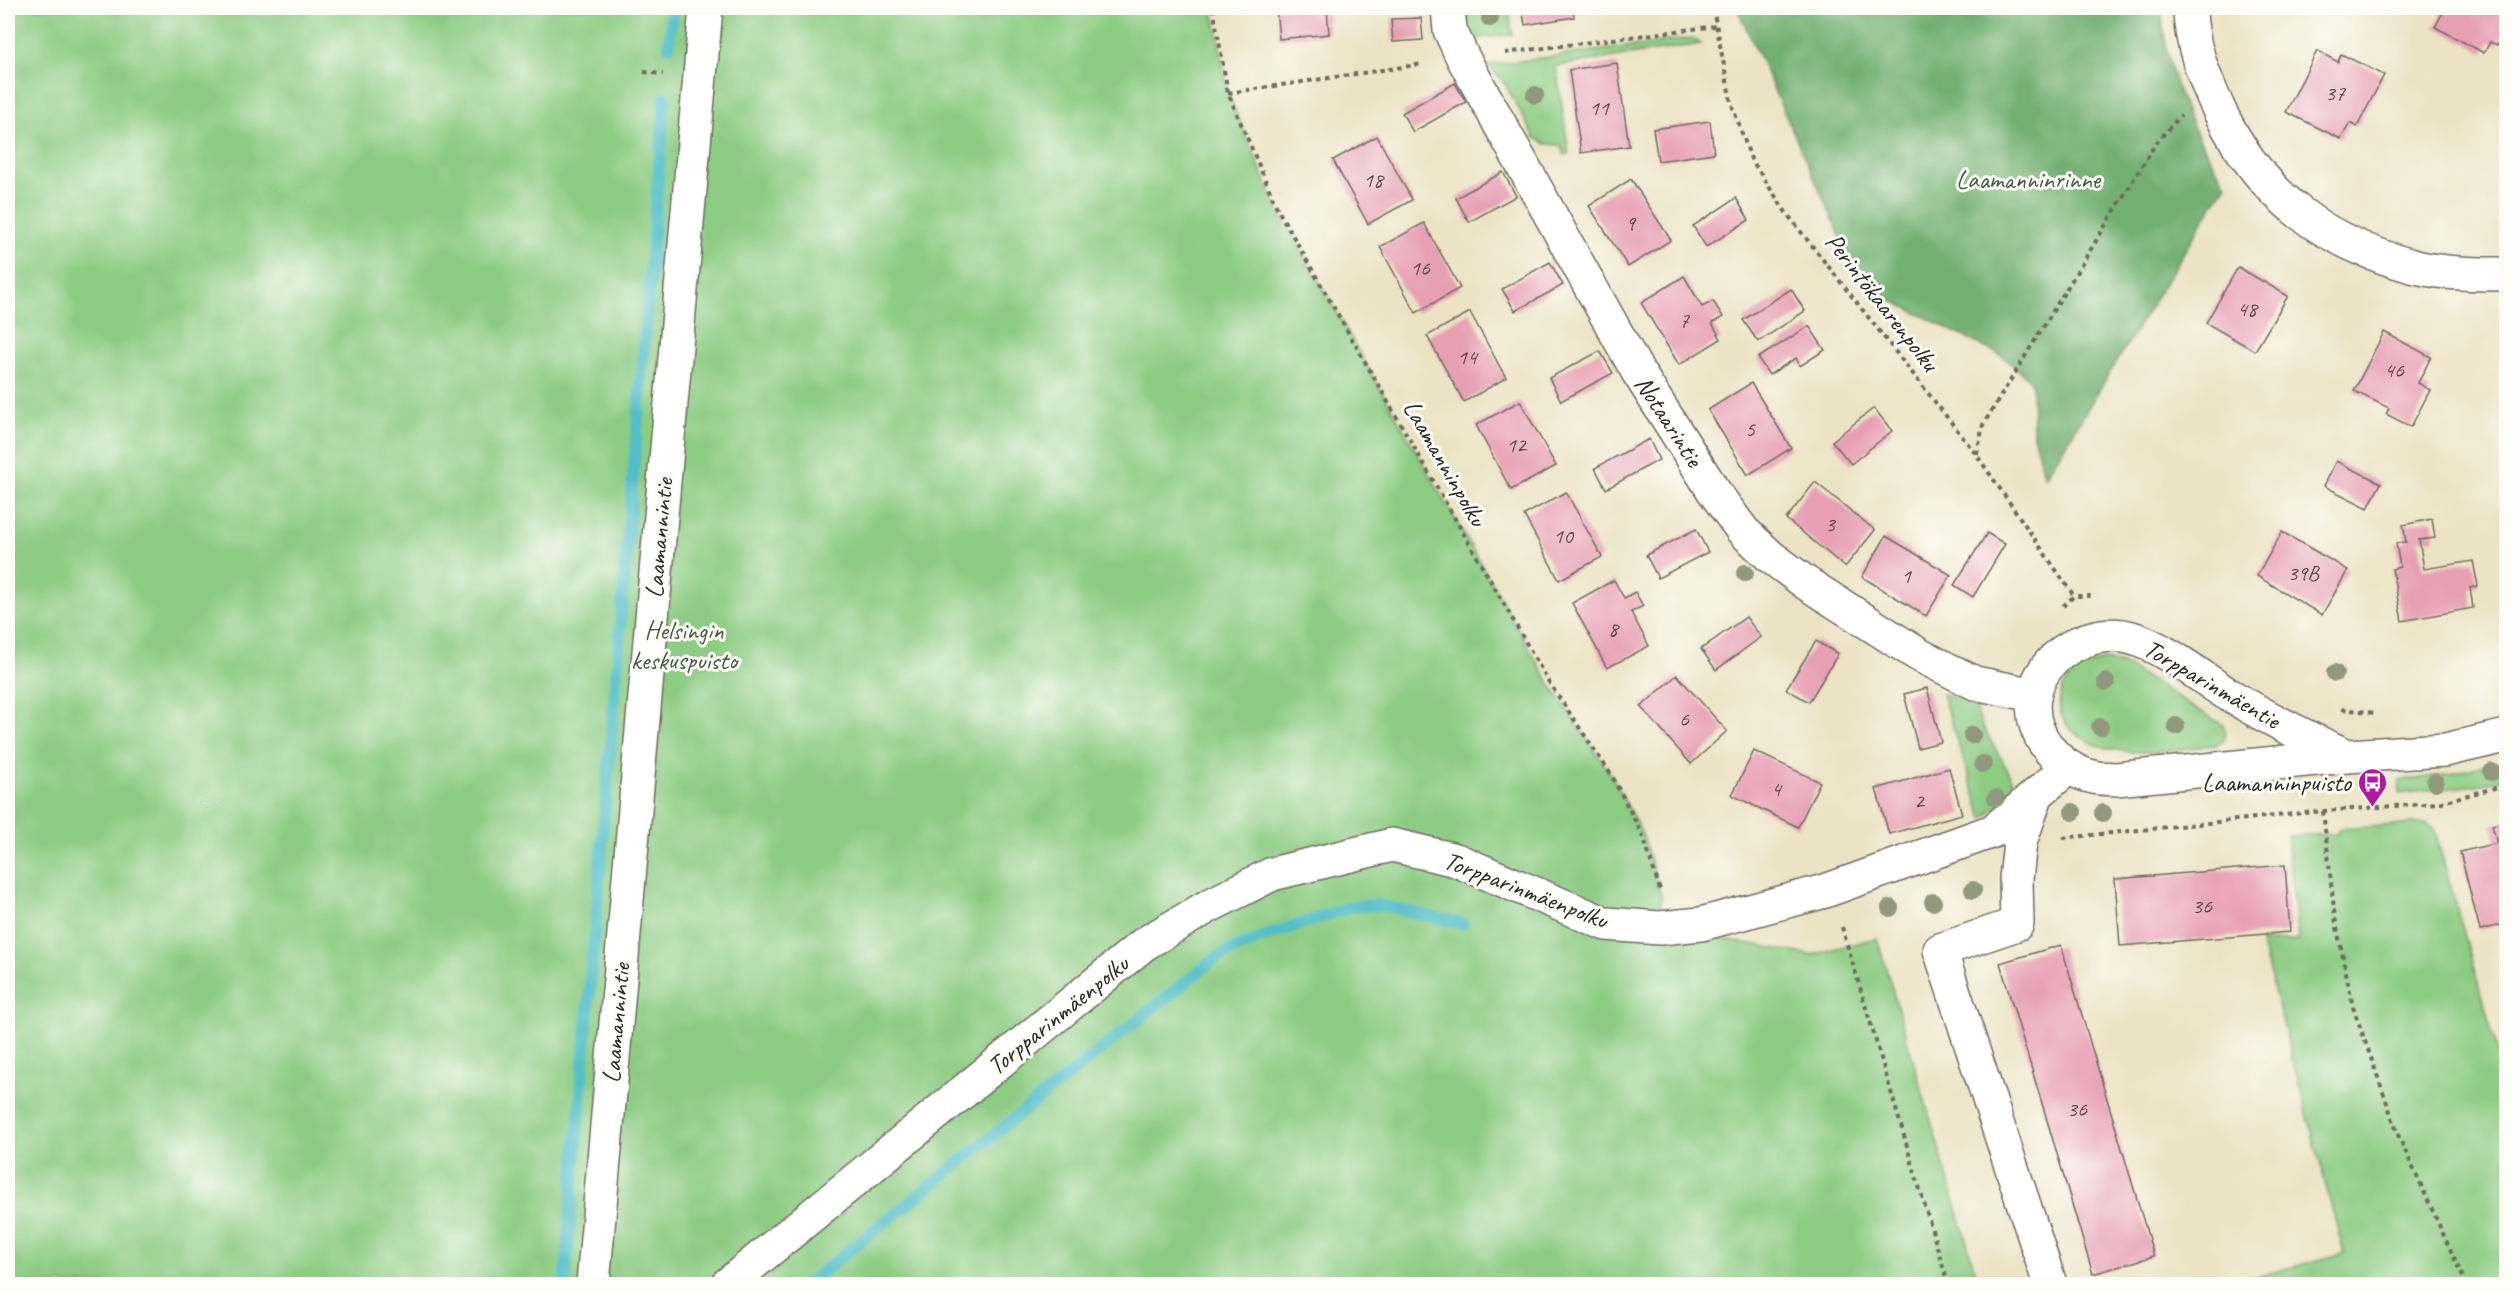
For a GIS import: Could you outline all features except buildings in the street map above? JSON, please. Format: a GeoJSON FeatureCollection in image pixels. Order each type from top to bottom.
{"type":"FeatureCollection","features":[{"type":"Feature","properties":{"kind":"street","name":"Laamannintie"},"geometry":{"type":"LineString","coordinates":[[593,1284],[706,8]]}},
{"type":"Feature","properties":{"kind":"street","name":"Notaarintie"},"geometry":{"type":"LineString","coordinates":[[1448,8],[1450,30],[1463,58],[1589,287],[1638,372],[1713,490],[1743,531],[1771,557],[1806,583],[1919,655],[1976,683],[2034,694]]}},
{"type":"Feature","properties":{"kind":"street"},"geometry":{"type":"LineString","coordinates":[[2190,8],[2190,23],[2207,86],[2234,139],[2270,188],[2301,215],[2334,236],[2366,250],[2417,267],[2466,274],[2506,274]]}},
{"type":"Feature","properties":{"kind":"street","name":"Torpparinmäentie"},"geometry":{"type":"LineString","coordinates":[[2347,756],[2271,721],[2155,648],[2132,638],[2110,634],[2091,637],[2068,648],[2052,662],[2041,677],[2034,694],[2033,712],[2040,735],[2052,754],[2069,767],[2093,777],[2116,779],[2347,756],[2445,750],[2506,736]]}},
{"type":"Feature","properties":{"kind":"street","name":"Torpparinmäenpolku"},"geometry":{"type":"LineString","coordinates":[[728,1284],[1144,945],[1207,906],[1272,874],[1392,845],[1456,860],[1606,924],[1660,928],[1701,924],[1825,891],[1993,831],[2069,767]]}},
{"type":"Feature","properties":{"kind":"street"},"geometry":{"type":"LineString","coordinates":[[2036,796],[2020,842],[2016,879],[2017,924],[1940,950],[2050,1284]]}},
{"type":"Feature","properties":{"kind":"path","name":"Laamanninpolku"},"geometry":{"type":"LineString","coordinates":[[1213,8],[1228,93],[1278,210],[1548,681],[1612,776],[1642,836],[1661,895],[1660,928]]}},
{"type":"Feature","properties":{"kind":"path","name":"Perintökaarenpolku"},"geometry":{"type":"LineString","coordinates":[[1713,8],[1731,102],[1751,159],[1787,214],[1976,454],[2074,596]]}},
{"type":"Feature","properties":{"kind":"path"},"geometry":{"type":"LineString","coordinates":[[1976,454],[1983,425],[2156,143],[2207,86]]}},
{"type":"Feature","properties":{"kind":"path"},"geometry":{"type":"LineString","coordinates":[[2020,842],[2323,811],[2438,803],[2506,785]]}},
{"type":"Feature","properties":{"kind":"path"},"geometry":{"type":"LineString","coordinates":[[2323,811],[2335,918],[2353,1007],[2399,1137],[2466,1284]]}},
{"type":"Feature","properties":{"kind":"path"},"geometry":{"type":"LineString","coordinates":[[1825,891],[1845,933],[1948,1284]]}},
{"type":"Feature","properties":{"kind":"green space","name":"Helsingin keskuspuisto"},"geometry":{"type":"Polygon","coordinates":[[[8,8],[1213,8],[1228,93],[1278,210],[1548,681],[1612,776],[1643,836],[1661,895],[1660,927],[1811,955],[1877,938],[1979,1284],[8,1284],[8,8]]]}},
{"type":"Feature","properties":{"kind":"green space"},"geometry":{"type":"Polygon","coordinates":[[[1465,8],[1509,8],[1512,35],[1470,39],[1465,8]]]}},
{"type":"Feature","properties":{"kind":"green space","name":"Laamanninrinne"},"geometry":{"type":"Polygon","coordinates":[[[1737,8],[2161,8],[2174,79],[2190,121],[2226,184],[2045,478],[2033,436],[2032,382],[2002,356],[1863,286],[1737,8]]]}},
{"type":"Feature","properties":{"kind":"green space"},"geometry":{"type":"Polygon","coordinates":[[[1693,38],[1701,44],[1556,66],[1569,154],[1564,155],[1561,145],[1546,144],[1535,138],[1505,84],[1489,65],[1693,38]]]}},
{"type":"Feature","properties":{"kind":"green space"},"geometry":{"type":"Polygon","coordinates":[[[2105,660],[2126,665],[2223,725],[2226,734],[2223,742],[2169,751],[2134,752],[2099,746],[2076,734],[2061,715],[2059,703],[2062,690],[2069,678],[2079,670],[2105,660]]]}},
{"type":"Feature","properties":{"kind":"green space"},"geometry":{"type":"Polygon","coordinates":[[[1942,694],[1975,702],[1982,725],[2017,790],[1983,819],[1942,694]]]}},
{"type":"Feature","properties":{"kind":"green space"},"geometry":{"type":"Polygon","coordinates":[[[2506,760],[2506,778],[2478,785],[2399,794],[2400,781],[2450,774],[2506,760]]]}},
{"type":"Feature","properties":{"kind":"green space"},"geometry":{"type":"Polygon","coordinates":[[[2427,823],[2435,831],[2506,1082],[2506,1284],[2229,1284],[2344,1253],[2261,941],[2298,941],[2287,836],[2337,834],[2338,829],[2427,823]]]}},
{"type":"Feature","properties":{"kind":"waterway"},"geometry":{"type":"LineString","coordinates":[[669,47],[673,8]]}},
{"type":"Feature","properties":{"kind":"waterway"},"geometry":{"type":"LineString","coordinates":[[565,1284],[665,97]]}},
{"type":"Feature","properties":{"kind":"waterway"},"geometry":{"type":"LineString","coordinates":[[807,1284],[1217,957],[1266,936],[1350,907],[1379,905],[1463,924]]}},
{"type":"Feature","properties":{"kind":"place","name":"Laamanninpuisto"},"geometry":{"type":"Point","coordinates":[2372,808]}}]}
